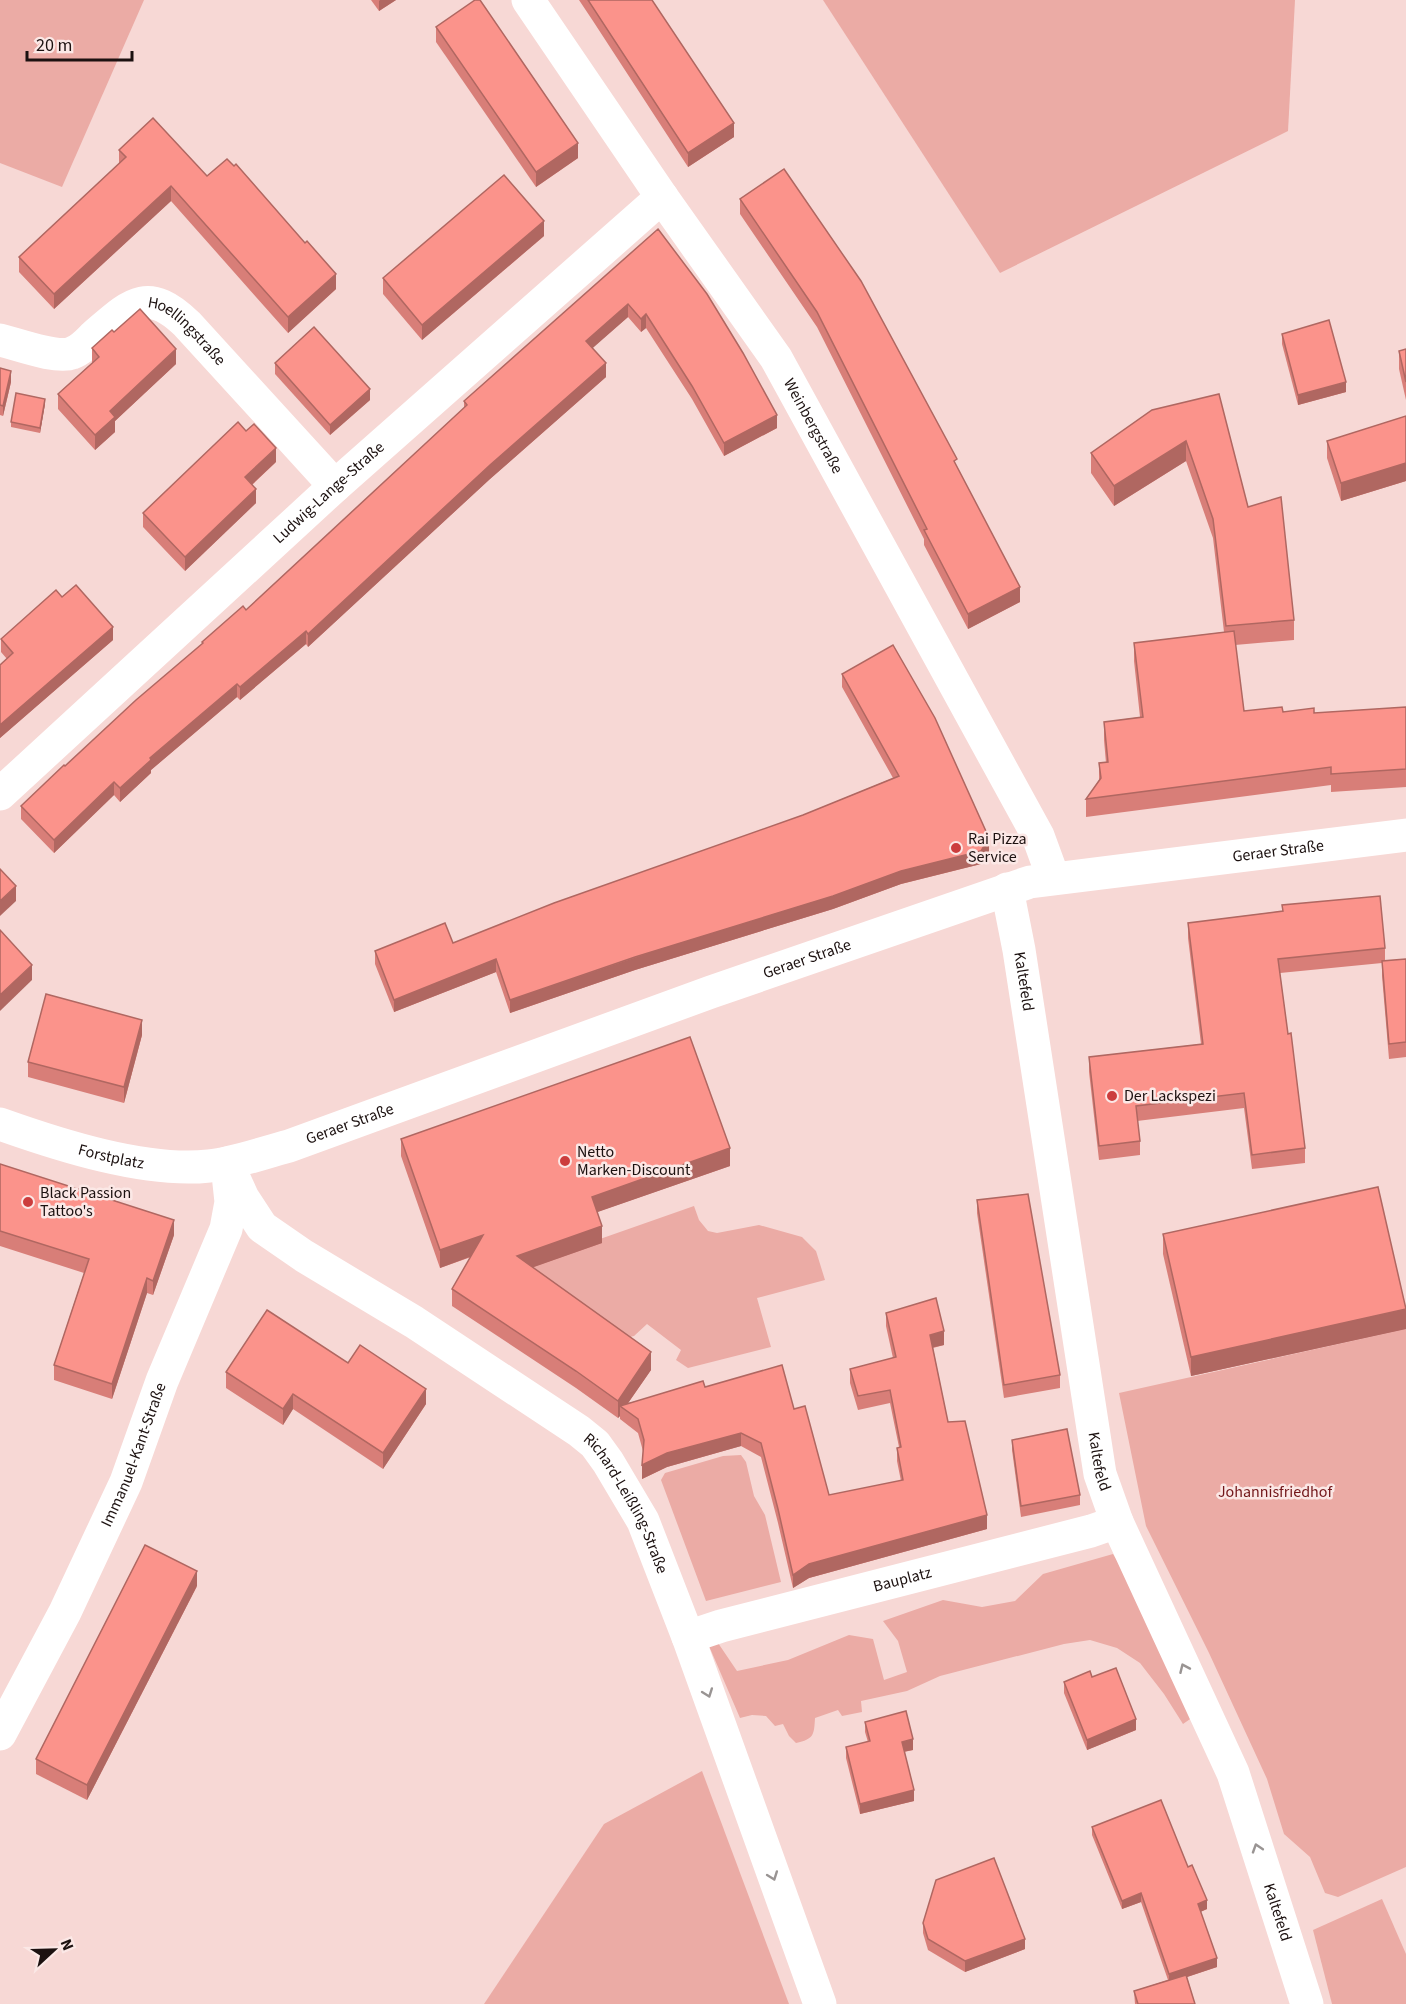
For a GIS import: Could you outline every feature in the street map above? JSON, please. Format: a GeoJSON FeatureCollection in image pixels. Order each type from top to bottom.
{"type":"FeatureCollection","features":[{"type":"Feature","properties":{"kind":"street","name":"Weinbergstraße"},"geometry":{"type":"LineString","coordinates":[[528,0],[662,197],[776,358],[1038,836],[1053,877]]}},
{"type":"Feature","properties":{"kind":"street","name":"Ludwig-Lange-Straße"},"geometry":{"type":"LineString","coordinates":[[0,794],[335,486],[662,197]]}},
{"type":"Feature","properties":{"kind":"street","name":"Hoellingstraße"},"geometry":{"type":"LineString","coordinates":[[0,340],[55,353],[73,353],[124,310],[140,303],[155,301],[174,311],[187,324],[335,486]]}},
{"type":"Feature","properties":{"kind":"street","name":"Geraer Straße"},"geometry":{"type":"LineString","coordinates":[[227,1163],[289,1146],[711,992],[1007,889],[1053,877],[1406,835]]}},
{"type":"Feature","properties":{"kind":"street","name":"Kaltefeld"},"geometry":{"type":"LineString","coordinates":[[1007,889],[1019,950],[1100,1474],[1117,1522],[1233,1773],[1307,2004]]}},
{"type":"Feature","properties":{"kind":"street","name":"Forstplatz"},"geometry":{"type":"LineString","coordinates":[[0,1124],[52,1143],[122,1159],[170,1166],[206,1166],[227,1163]]}},
{"type":"Feature","properties":{"kind":"street","name":"Richard-Leißling-Straße"},"geometry":{"type":"LineString","coordinates":[[227,1163],[243,1198],[262,1227],[304,1256],[414,1322],[579,1431],[595,1444],[608,1461],[643,1521],[688,1638],[820,2004]]}},
{"type":"Feature","properties":{"kind":"street","name":"Immanuel-Kant-Straße"},"geometry":{"type":"LineString","coordinates":[[0,1734],[65,1612],[126,1482],[162,1381],[226,1229],[231,1202],[227,1163]]}},
{"type":"Feature","properties":{"kind":"street","name":"Bauplatz"},"geometry":{"type":"LineString","coordinates":[[688,1638],[721,1626],[1091,1531],[1117,1522]]}},
{"type":"Feature","properties":{"kind":"green space"},"geometry":{"type":"Polygon","coordinates":[[[0,0],[144,0],[62,187],[0,163],[0,0]]]}},
{"type":"Feature","properties":{"kind":"green space"},"geometry":{"type":"Polygon","coordinates":[[[823,0],[1295,0],[1288,131],[1000,273],[823,0]]]}},
{"type":"Feature","properties":{"kind":"green space"},"geometry":{"type":"Polygon","coordinates":[[[694,1206],[699,1220],[708,1231],[717,1233],[759,1225],[802,1237],[816,1251],[825,1280],[757,1298],[771,1347],[688,1368],[676,1360],[681,1350],[647,1324],[634,1336],[613,1341],[527,1283],[548,1230],[600,1239],[694,1206]]]}},
{"type":"Feature","properties":{"kind":"green space","name":"Johannisfriedhof"},"geometry":{"type":"Polygon","coordinates":[[[1406,1329],[1406,1867],[1338,1897],[1325,1893],[1310,1857],[1284,1834],[1267,1779],[1209,1653],[1146,1526],[1119,1393],[1406,1329]]]}},
{"type":"Feature","properties":{"kind":"green space"},"geometry":{"type":"Polygon","coordinates":[[[741,1455],[746,1462],[754,1496],[765,1515],[781,1582],[706,1601],[661,1480],[665,1473],[723,1456],[741,1455]]]}},
{"type":"Feature","properties":{"kind":"green space"},"geometry":{"type":"Polygon","coordinates":[[[1113,1554],[1127,1576],[1193,1717],[1183,1724],[1140,1663],[1117,1648],[1090,1640],[1064,1644],[940,1676],[907,1691],[861,1701],[862,1712],[842,1716],[838,1710],[815,1718],[810,1738],[796,1743],[789,1736],[783,1724],[775,1726],[766,1716],[752,1715],[740,1718],[709,1646],[716,1640],[737,1671],[788,1660],[849,1635],[873,1639],[884,1680],[907,1672],[898,1641],[883,1621],[943,1600],[982,1607],[1015,1601],[1043,1574],[1113,1554]]]}},
{"type":"Feature","properties":{"kind":"green space"},"geometry":{"type":"Polygon","coordinates":[[[702,1771],[789,2004],[484,2004],[604,1824],[702,1771]]]}},
{"type":"Feature","properties":{"kind":"green space"},"geometry":{"type":"Polygon","coordinates":[[[1382,1899],[1406,1954],[1406,2004],[1332,2004],[1313,1930],[1382,1899]]]}},
{"type":"Feature","properties":{"kind":"building"},"geometry":{"type":"Polygon","coordinates":[[[475,0],[480,0],[578,143],[536,172],[436,27],[475,0]]]}},
{"type":"Feature","properties":{"kind":"building"},"geometry":{"type":"Polygon","coordinates":[[[588,0],[652,0],[734,123],[688,153],[588,0]]]}},
{"type":"Feature","properties":{"kind":"building"},"geometry":{"type":"Polygon","coordinates":[[[153,118],[207,176],[227,159],[234,166],[236,164],[305,243],[307,241],[336,274],[288,317],[171,186],[54,294],[19,257],[126,157],[119,150],[153,118]]]}},
{"type":"Feature","properties":{"kind":"building"},"geometry":{"type":"Polygon","coordinates":[[[784,169],[861,281],[957,459],[954,461],[1020,587],[968,614],[817,312],[740,199],[784,169]]]}},
{"type":"Feature","properties":{"kind":"building"},"geometry":{"type":"Polygon","coordinates":[[[504,175],[544,221],[422,325],[383,278],[504,175]]]}},
{"type":"Feature","properties":{"kind":"building"},"geometry":{"type":"Polygon","coordinates":[[[658,229],[707,294],[777,415],[724,443],[692,386],[646,314],[641,319],[628,304],[586,341],[606,363],[490,465],[308,634],[306,631],[240,687],[237,684],[150,758],[151,760],[120,788],[114,782],[54,840],[21,806],[243,606],[246,610],[467,405],[464,401],[658,229]]]}},
{"type":"Feature","properties":{"kind":"building"},"geometry":{"type":"Polygon","coordinates":[[[140,309],[176,349],[110,411],[115,417],[95,435],[58,394],[99,357],[92,348],[140,309]]]}},
{"type":"Feature","properties":{"kind":"building"},"geometry":{"type":"Polygon","coordinates":[[[1329,320],[1346,382],[1298,395],[1282,334],[1329,320]]]}},
{"type":"Feature","properties":{"kind":"building"},"geometry":{"type":"Polygon","coordinates":[[[314,327],[370,389],[330,425],[275,363],[314,327]]]}},
{"type":"Feature","properties":{"kind":"building"},"geometry":{"type":"Polygon","coordinates":[[[1406,349],[1406,382],[1399,351],[1406,349]]]}},
{"type":"Feature","properties":{"kind":"building"},"geometry":{"type":"Polygon","coordinates":[[[0,368],[11,371],[3,406],[0,405],[0,368]]]}},
{"type":"Feature","properties":{"kind":"building"},"geometry":{"type":"Polygon","coordinates":[[[16,393],[45,399],[40,428],[11,422],[16,393]]]}},
{"type":"Feature","properties":{"kind":"building"},"geometry":{"type":"Polygon","coordinates":[[[1219,394],[1248,507],[1281,497],[1294,620],[1226,626],[1213,519],[1186,441],[1114,486],[1091,453],[1152,410],[1219,394]]]}},
{"type":"Feature","properties":{"kind":"building"},"geometry":{"type":"Polygon","coordinates":[[[1406,416],[1406,463],[1341,483],[1327,441],[1406,416]]]}},
{"type":"Feature","properties":{"kind":"building"},"geometry":{"type":"Polygon","coordinates":[[[238,422],[246,431],[254,424],[276,448],[245,477],[256,489],[185,557],[143,513],[238,422]]]}},
{"type":"Feature","properties":{"kind":"building"},"geometry":{"type":"Polygon","coordinates":[[[76,585],[113,627],[0,725],[0,665],[13,653],[1,639],[56,590],[62,597],[76,585]]]}},
{"type":"Feature","properties":{"kind":"building"},"geometry":{"type":"Polygon","coordinates":[[[1234,631],[1244,711],[1282,707],[1283,712],[1314,708],[1314,713],[1406,707],[1406,769],[1331,774],[1331,767],[1086,799],[1101,778],[1099,763],[1108,762],[1104,722],[1143,717],[1134,643],[1234,631]]]}},
{"type":"Feature","properties":{"kind":"building"},"geometry":{"type":"Polygon","coordinates":[[[893,645],[935,718],[989,838],[981,851],[901,871],[833,896],[635,957],[510,1000],[496,959],[394,1000],[375,951],[445,923],[453,943],[554,903],[803,815],[899,776],[842,674],[893,645]]]}},
{"type":"Feature","properties":{"kind":"building"},"geometry":{"type":"Polygon","coordinates":[[[0,869],[16,886],[0,901],[0,869]]]}},
{"type":"Feature","properties":{"kind":"building"},"geometry":{"type":"Polygon","coordinates":[[[1380,896],[1385,948],[1278,959],[1288,1034],[1291,1033],[1305,1148],[1252,1155],[1244,1093],[1136,1106],[1140,1141],[1099,1146],[1089,1057],[1203,1044],[1188,923],[1283,911],[1282,905],[1380,896]]]}},
{"type":"Feature","properties":{"kind":"building"},"geometry":{"type":"Polygon","coordinates":[[[0,930],[32,965],[0,995],[0,930]]]}},
{"type":"Feature","properties":{"kind":"building"},"geometry":{"type":"Polygon","coordinates":[[[1406,959],[1406,1042],[1389,1044],[1382,961],[1406,959]]]}},
{"type":"Feature","properties":{"kind":"building"},"geometry":{"type":"Polygon","coordinates":[[[46,994],[142,1020],[124,1087],[28,1062],[46,994]]]}},
{"type":"Feature","properties":{"kind":"building","name":"Netto Marken-Discount"},"geometry":{"type":"Polygon","coordinates":[[[690,1037],[730,1148],[592,1197],[602,1226],[517,1256],[651,1352],[618,1401],[452,1289],[483,1235],[440,1250],[401,1139],[690,1037]]]}},
{"type":"Feature","properties":{"kind":"building"},"geometry":{"type":"Polygon","coordinates":[[[0,1164],[174,1220],[153,1281],[147,1278],[112,1384],[54,1365],[89,1259],[0,1231],[0,1164]]]}},
{"type":"Feature","properties":{"kind":"building"},"geometry":{"type":"Polygon","coordinates":[[[1378,1187],[1406,1309],[1191,1357],[1163,1234],[1378,1187]]]}},
{"type":"Feature","properties":{"kind":"building"},"geometry":{"type":"Polygon","coordinates":[[[1028,1194],[1060,1375],[1004,1385],[977,1200],[1028,1194]]]}},
{"type":"Feature","properties":{"kind":"building"},"geometry":{"type":"Polygon","coordinates":[[[936,1298],[944,1331],[930,1335],[948,1422],[965,1421],[987,1515],[809,1564],[793,1575],[761,1443],[741,1433],[667,1453],[642,1465],[644,1440],[638,1419],[620,1406],[703,1381],[705,1387],[782,1365],[794,1409],[805,1406],[829,1495],[903,1480],[897,1448],[901,1447],[890,1390],[858,1396],[850,1369],[896,1357],[886,1313],[936,1298]]]}},
{"type":"Feature","properties":{"kind":"building"},"geometry":{"type":"Polygon","coordinates":[[[267,1310],[348,1363],[360,1345],[426,1389],[383,1453],[293,1394],[283,1409],[226,1372],[267,1310]]]}},
{"type":"Feature","properties":{"kind":"building"},"geometry":{"type":"Polygon","coordinates":[[[1067,1429],[1080,1495],[1021,1506],[1012,1440],[1067,1429]]]}},
{"type":"Feature","properties":{"kind":"building"},"geometry":{"type":"Polygon","coordinates":[[[145,1545],[197,1571],[87,1785],[36,1759],[145,1545]]]}},
{"type":"Feature","properties":{"kind":"building"},"geometry":{"type":"Polygon","coordinates":[[[1116,1668],[1136,1719],[1087,1740],[1064,1682],[1090,1671],[1092,1677],[1116,1668]]]}},
{"type":"Feature","properties":{"kind":"building"},"geometry":{"type":"Polygon","coordinates":[[[906,1711],[913,1739],[902,1742],[914,1790],[860,1804],[846,1747],[870,1741],[865,1722],[906,1711]]]}},
{"type":"Feature","properties":{"kind":"building"},"geometry":{"type":"Polygon","coordinates":[[[1161,1800],[1188,1867],[1192,1865],[1207,1900],[1198,1904],[1217,1958],[1169,1974],[1141,1893],[1122,1901],[1092,1827],[1161,1800]]]}},
{"type":"Feature","properties":{"kind":"building"},"geometry":{"type":"Polygon","coordinates":[[[994,1858],[1025,1939],[965,1961],[928,1939],[923,1923],[936,1880],[994,1858]]]}},
{"type":"Feature","properties":{"kind":"building"},"geometry":{"type":"Polygon","coordinates":[[[1186,1975],[1195,2004],[1138,2004],[1134,1991],[1186,1975]]]}},
{"type":"Feature","properties":{"kind":"place","name":"Rai Pizza Service"},"geometry":{"type":"Point","coordinates":[956,848]}},
{"type":"Feature","properties":{"kind":"place","name":"Der Lackspezi"},"geometry":{"type":"Point","coordinates":[1112,1096]}},
{"type":"Feature","properties":{"kind":"place","name":"Netto Marken-Discount"},"geometry":{"type":"Point","coordinates":[565,1161]}},
{"type":"Feature","properties":{"kind":"place","name":"Black Passion Tattoo's"},"geometry":{"type":"Point","coordinates":[28,1202]}}]}
